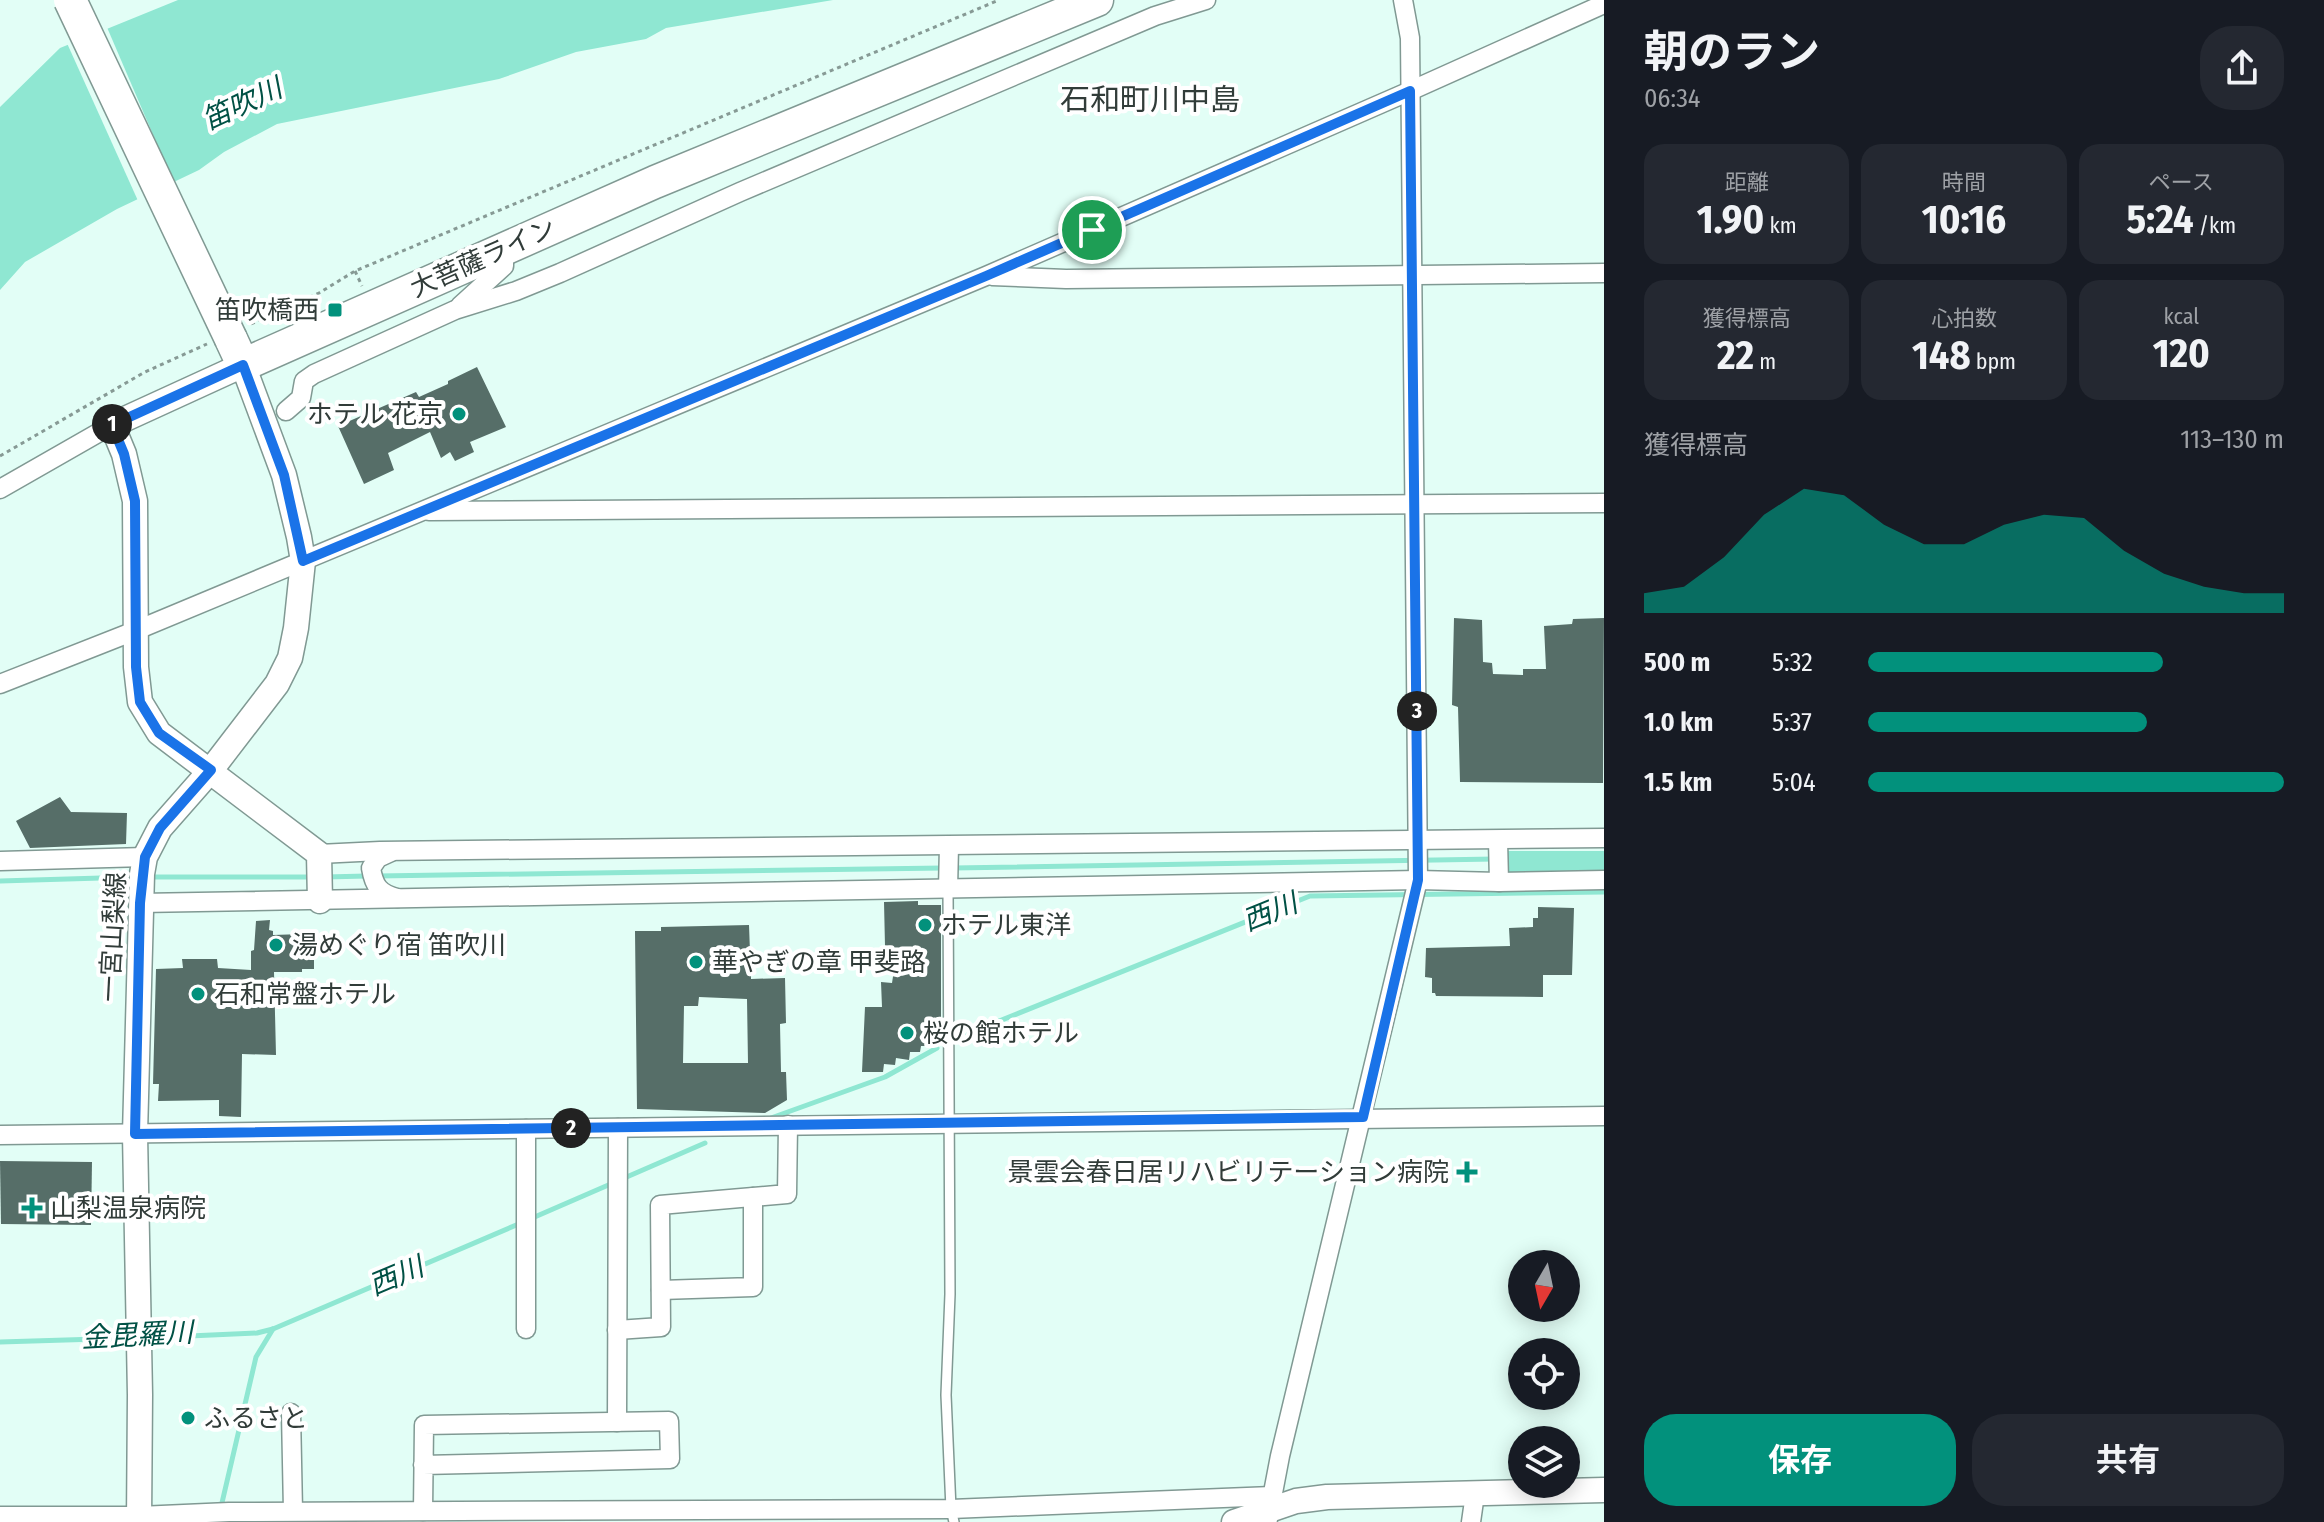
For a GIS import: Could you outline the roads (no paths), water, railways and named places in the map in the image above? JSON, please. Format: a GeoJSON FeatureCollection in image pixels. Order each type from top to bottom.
{"type":"FeatureCollection","features":[{"type":"Feature","properties":{"kind":"highway"},"geometry":{"type":"LineString","coordinates":[[70,0],[234,342]]}},
{"type":"Feature","properties":{"kind":"highway","name":"大菩薩ライン"},"geometry":{"type":"LineString","coordinates":[[234,342],[504,249],[655,182],[1097,0]]}},
{"type":"Feature","properties":{"kind":"main road"},"geometry":{"type":"LineString","coordinates":[[234,342],[112,425],[124,454],[135,501],[136,667],[140,702],[159,733],[211,770],[320,878]]}},
{"type":"Feature","properties":{"kind":"main road","name":"一宮山梨線"},"geometry":{"type":"LineString","coordinates":[[139,1519],[135,1134],[142,882],[160,828],[211,770],[285,672],[296,628],[303,561],[284,475],[234,342]]}},
{"type":"Feature","properties":{"kind":"main road"},"geometry":{"type":"LineString","coordinates":[[1234,1522],[1296,1501],[1327,1497],[1604,1490]]}},
{"type":"Feature","properties":{"kind":"street"},"geometry":{"type":"LineString","coordinates":[[286,411],[301,398],[304,381],[314,374],[455,310],[560,273],[740,192],[1155,16],[1206,0]]}},
{"type":"Feature","properties":{"kind":"street"},"geometry":{"type":"LineString","coordinates":[[0,1516],[139,1519],[207,1512],[293,1511],[423,1517],[952,1516],[1270,1509],[1417,881],[1410,38],[1403,0]]}},
{"type":"Feature","properties":{"kind":"street"},"geometry":{"type":"LineString","coordinates":[[0,684],[137,630],[986,276],[1604,4]]}},
{"type":"Feature","properties":{"kind":"street"},"geometry":{"type":"LineString","coordinates":[[455,310],[504,266],[504,249]]}},
{"type":"Feature","properties":{"kind":"street"},"geometry":{"type":"LineString","coordinates":[[986,276],[1066,279],[1604,273]]}},
{"type":"Feature","properties":{"kind":"street"},"geometry":{"type":"LineString","coordinates":[[0,489],[112,425]]}},
{"type":"Feature","properties":{"kind":"street"},"geometry":{"type":"LineString","coordinates":[[418,512],[1604,503]]}},
{"type":"Feature","properties":{"kind":"street"},"geometry":{"type":"LineString","coordinates":[[320,878],[392,851],[1418,846],[1498,845],[1604,838]]}},
{"type":"Feature","properties":{"kind":"street"},"geometry":{"type":"LineString","coordinates":[[1498,845],[1498,878]]}},
{"type":"Feature","properties":{"kind":"street"},"geometry":{"type":"LineString","coordinates":[[948,889],[949,846]]}},
{"type":"Feature","properties":{"kind":"street"},"geometry":{"type":"LineString","coordinates":[[392,851],[378,858],[371,868],[374,883],[382,894],[399,899]]}},
{"type":"Feature","properties":{"kind":"street"},"geometry":{"type":"LineString","coordinates":[[0,861],[142,882],[320,878],[399,899],[1498,878],[1604,880]]}},
{"type":"Feature","properties":{"kind":"street"},"geometry":{"type":"LineString","coordinates":[[0,1135],[1604,1116]]}},
{"type":"Feature","properties":{"kind":"street"},"geometry":{"type":"LineString","coordinates":[[617,1330],[661,1327],[660,1205],[787,1194],[788,1125]]}},
{"type":"Feature","properties":{"kind":"street"},"geometry":{"type":"LineString","coordinates":[[617,1422],[618,1128]]}},
{"type":"Feature","properties":{"kind":"street"},"geometry":{"type":"LineString","coordinates":[[526,1129],[526,1329]]}},
{"type":"Feature","properties":{"kind":"street"},"geometry":{"type":"LineString","coordinates":[[661,1290],[753,1287],[753,1197]]}},
{"type":"Feature","properties":{"kind":"street"},"geometry":{"type":"LineString","coordinates":[[291,1413],[293,1511]]}},
{"type":"Feature","properties":{"kind":"street"},"geometry":{"type":"LineString","coordinates":[[423,1465],[670,1459],[669,1421],[424,1425],[423,1465],[423,1517]]}},
{"type":"Feature","properties":{"kind":"street"},"geometry":{"type":"LineString","coordinates":[[1471,1522],[1475,1494]]}},
{"type":"Feature","properties":{"kind":"lane"},"geometry":{"type":"LineString","coordinates":[[948,889],[950,1294],[946,1395],[952,1516]]}},
{"type":"Feature","properties":{"kind":"water","name":"笛吹川"},"geometry":{"type":"Polygon","coordinates":[[[178,0],[833,0],[666,28],[646,39],[576,52],[499,79],[277,124],[224,152],[199,170],[117,209],[25,262],[0,290],[0,107],[60,48],[178,0]]]}},
{"type":"Feature","properties":{"kind":"water"},"geometry":{"type":"Polygon","coordinates":[[[1502,851],[1604,851],[1604,872],[1503,873],[1502,851]]]}},
{"type":"Feature","properties":{"kind":"waterway"},"geometry":{"type":"LineString","coordinates":[[953,868],[1495,859]]}},
{"type":"Feature","properties":{"kind":"waterway"},"geometry":{"type":"LineString","coordinates":[[377,876],[943,868]]}},
{"type":"Feature","properties":{"kind":"waterway"},"geometry":{"type":"LineString","coordinates":[[325,877],[367,876]]}},
{"type":"Feature","properties":{"kind":"waterway"},"geometry":{"type":"LineString","coordinates":[[0,881],[135,877]]}},
{"type":"Feature","properties":{"kind":"waterway"},"geometry":{"type":"LineString","coordinates":[[149,877],[311,877]]}},
{"type":"Feature","properties":{"kind":"waterway","name":"西川"},"geometry":{"type":"LineString","coordinates":[[957,1038],[1310,896],[1604,892]]}},
{"type":"Feature","properties":{"kind":"waterway","name":"西川"},"geometry":{"type":"LineString","coordinates":[[771,1118],[885,1077],[937,1048]]}},
{"type":"Feature","properties":{"kind":"waterway","name":"西川"},"geometry":{"type":"LineString","coordinates":[[622,1179],[705,1143]]}},
{"type":"Feature","properties":{"kind":"waterway","name":"西川"},"geometry":{"type":"LineString","coordinates":[[530,1219],[613,1183]]}},
{"type":"Feature","properties":{"kind":"waterway","name":"西川"},"geometry":{"type":"LineString","coordinates":[[145,1338],[257,1333],[273,1329],[521,1223]]}},
{"type":"Feature","properties":{"kind":"waterway","name":"西川"},"geometry":{"type":"LineString","coordinates":[[221,1507],[256,1357],[273,1329]]}},
{"type":"Feature","properties":{"kind":"waterway","name":"金毘羅川"},"geometry":{"type":"LineString","coordinates":[[0,1342],[131,1338]]}},
{"type":"Feature","properties":{"kind":"place","name":"笛吹橋西"},"geometry":{"type":"Point","coordinates":[335,310]}},
{"type":"Feature","properties":{"kind":"place","name":"ホテル 花京"},"geometry":{"type":"Point","coordinates":[459,414]}},
{"type":"Feature","properties":{"kind":"place","name":"ホテル東洋"},"geometry":{"type":"Point","coordinates":[925,925]}},
{"type":"Feature","properties":{"kind":"place","name":"湯めぐり宿 笛吹川"},"geometry":{"type":"Point","coordinates":[276,945]}},
{"type":"Feature","properties":{"kind":"place","name":"華やぎの章 甲斐路"},"geometry":{"type":"Point","coordinates":[696,962]}},
{"type":"Feature","properties":{"kind":"place","name":"石和常盤ホテル"},"geometry":{"type":"Point","coordinates":[198,994]}},
{"type":"Feature","properties":{"kind":"place","name":"桜の館ホテル"},"geometry":{"type":"Point","coordinates":[907,1033]}},
{"type":"Feature","properties":{"kind":"place","name":"景雲会春日居リハビリテーション病院"},"geometry":{"type":"Point","coordinates":[1467,1172]}},
{"type":"Feature","properties":{"kind":"place","name":"山梨温泉病院"},"geometry":{"type":"Point","coordinates":[32,1208]}},
{"type":"Feature","properties":{"kind":"place","name":"ふるさと"},"geometry":{"type":"Point","coordinates":[188,1418]}},
{"type":"Feature","properties":{"kind":"district","name":"石和町川中島"},"geometry":{"type":"Point","coordinates":[1150,100]}}]}
